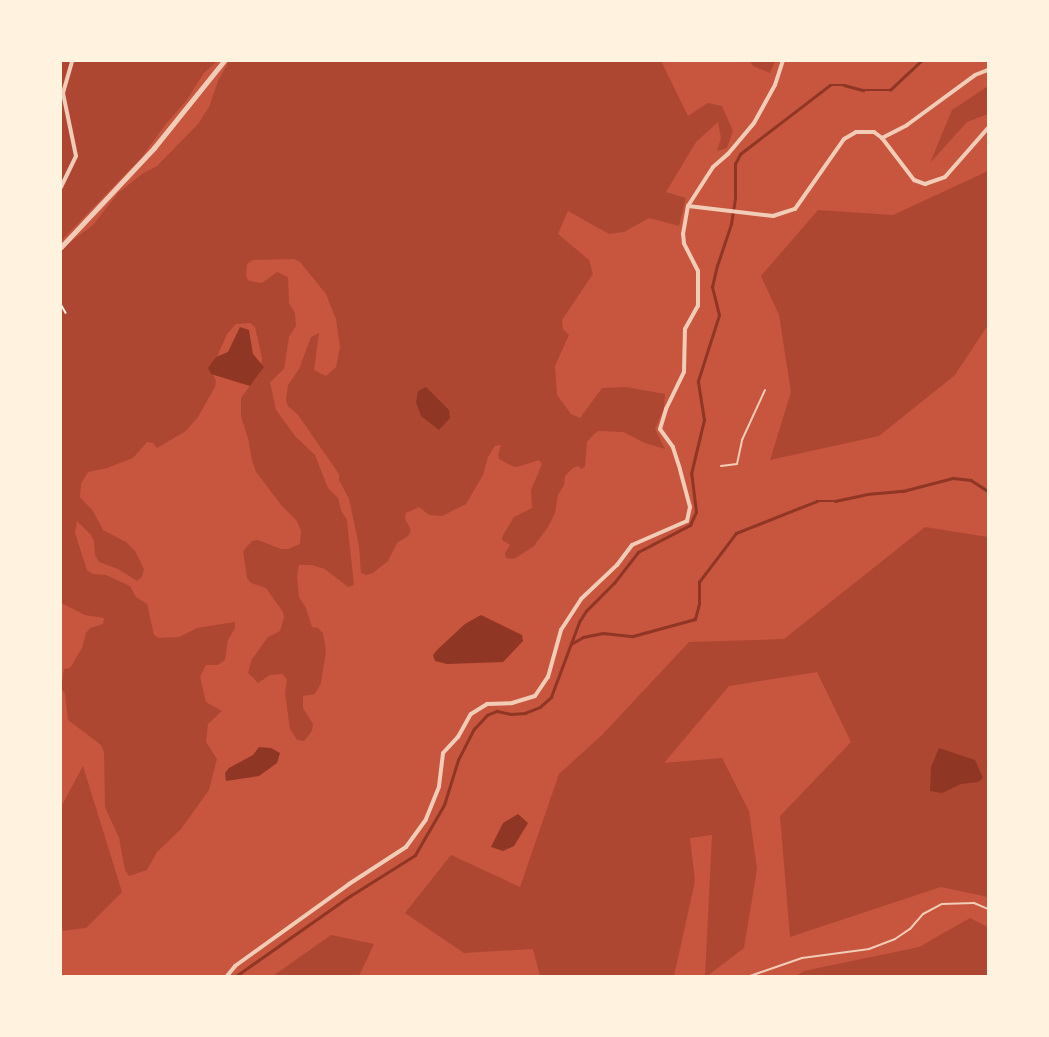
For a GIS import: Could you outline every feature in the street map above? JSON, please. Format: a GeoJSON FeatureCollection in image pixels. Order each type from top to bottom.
{"type":"FeatureCollection","features":[{"type":"Feature","properties":{"kind":"street"},"geometry":{"type":"LineString","coordinates":[[61,187],[76,156],[64,93],[72,61]]}},
{"type":"Feature","properties":{"kind":"street"},"geometry":{"type":"LineString","coordinates":[[61,247],[154,148],[224,61]]}},
{"type":"Feature","properties":{"kind":"street"},"geometry":{"type":"LineString","coordinates":[[227,975],[349,884],[406,847],[426,818],[439,786],[443,753],[458,737],[471,714],[487,704],[512,703],[535,696],[548,676],[561,630],[581,600],[616,565],[632,545],[687,521],[690,507],[682,476],[673,447],[660,429],[666,409],[684,372],[685,329],[698,306],[698,271],[684,243],[683,234],[688,206],[713,167],[728,154],[754,123],[775,85],[783,61]]}},
{"type":"Feature","properties":{"kind":"street"},"geometry":{"type":"LineString","coordinates":[[882,138],[907,125],[976,75],[988,70]]}},
{"type":"Feature","properties":{"kind":"street"},"geometry":{"type":"LineString","coordinates":[[688,206],[773,216],[795,209],[844,139],[856,132],[874,132],[882,138],[914,180],[925,184],[945,177],[988,128]]}},
{"type":"Feature","properties":{"kind":"lane"},"geometry":{"type":"LineString","coordinates":[[722,466],[737,464],[742,440],[766,390]]}},
{"type":"Feature","properties":{"kind":"lane"},"geometry":{"type":"LineString","coordinates":[[750,976],[802,958],[869,949],[895,939],[910,929],[923,914],[942,904],[974,903],[988,909]]}},
{"type":"Feature","properties":{"kind":"path"},"geometry":{"type":"LineString","coordinates":[[61,304],[66,313]]}},
{"type":"Feature","properties":{"kind":"shaded area"},"geometry":{"type":"Polygon","coordinates":[[[61,61],[217,61],[204,73],[186,101],[165,125],[142,157],[61,241],[61,61]]]}},
{"type":"Feature","properties":{"kind":"shaded area"},"geometry":{"type":"Polygon","coordinates":[[[229,61],[661,61],[688,116],[708,103],[722,106],[733,131],[727,148],[717,151],[721,138],[718,122],[696,142],[666,192],[686,198],[679,226],[649,218],[624,232],[609,234],[568,211],[558,234],[589,260],[593,274],[562,320],[563,329],[569,335],[555,366],[557,395],[571,414],[580,418],[602,388],[626,387],[665,394],[664,408],[655,429],[665,449],[645,443],[623,432],[598,431],[587,442],[585,466],[582,469],[578,466],[573,468],[565,476],[564,485],[558,495],[555,513],[548,527],[534,546],[514,559],[506,558],[505,553],[510,545],[502,540],[503,535],[514,517],[532,508],[531,490],[542,464],[539,460],[517,467],[512,466],[499,459],[498,455],[501,445],[495,446],[488,457],[483,475],[466,504],[442,516],[429,515],[419,507],[406,513],[405,519],[411,530],[408,536],[397,543],[388,561],[373,573],[367,575],[361,573],[359,546],[349,499],[339,480],[339,474],[298,415],[288,406],[286,400],[288,385],[299,369],[311,337],[319,333],[314,370],[326,376],[336,367],[340,347],[336,319],[326,294],[300,262],[294,259],[253,260],[247,264],[246,276],[249,281],[262,283],[277,272],[288,277],[289,303],[295,313],[296,326],[289,337],[284,369],[270,382],[276,410],[295,436],[315,455],[328,488],[338,498],[341,510],[347,520],[354,585],[348,587],[325,569],[312,565],[299,565],[297,576],[299,597],[306,608],[312,627],[318,628],[323,633],[326,651],[321,683],[315,694],[303,696],[303,708],[313,724],[312,731],[304,741],[297,740],[290,729],[285,693],[287,680],[283,674],[270,675],[258,683],[248,673],[252,659],[268,637],[280,631],[284,618],[283,612],[266,588],[251,583],[247,578],[243,551],[252,541],[258,540],[281,549],[288,549],[300,544],[301,531],[297,521],[282,506],[256,472],[252,460],[248,438],[241,417],[241,398],[261,371],[262,358],[255,327],[250,323],[236,324],[227,334],[211,370],[216,381],[215,387],[198,417],[186,431],[157,448],[153,443],[147,442],[133,458],[107,468],[88,472],[81,484],[80,497],[93,511],[103,530],[126,542],[135,551],[144,569],[142,577],[137,581],[118,569],[99,562],[95,555],[94,541],[91,535],[77,521],[75,533],[87,570],[93,574],[106,575],[130,586],[136,597],[147,604],[154,635],[159,638],[179,637],[197,628],[235,622],[235,628],[228,640],[225,660],[218,665],[206,665],[200,677],[206,702],[222,711],[208,724],[206,742],[217,759],[209,790],[181,829],[157,852],[147,870],[129,876],[125,870],[119,838],[105,807],[104,752],[101,745],[68,720],[65,693],[61,689],[64,669],[70,668],[82,648],[86,633],[90,628],[103,624],[104,618],[85,615],[61,603],[61,249],[93,225],[118,193],[142,174],[157,166],[198,124],[209,107],[218,81],[229,61]]]}},
{"type":"Feature","properties":{"kind":"shaded area"},"geometry":{"type":"Polygon","coordinates":[[[750,61],[775,61],[770,73],[753,66],[750,61]]]}},
{"type":"Feature","properties":{"kind":"shaded area"},"geometry":{"type":"Polygon","coordinates":[[[988,86],[988,114],[967,122],[930,163],[952,110],[988,86]]]}},
{"type":"Feature","properties":{"kind":"shaded area"},"geometry":{"type":"Polygon","coordinates":[[[988,171],[988,325],[955,375],[879,436],[770,460],[791,392],[779,315],[761,276],[818,210],[893,215],[988,171]]]}},
{"type":"Feature","properties":{"kind":"shaded area"},"geometry":{"type":"Polygon","coordinates":[[[240,327],[249,330],[253,354],[264,367],[250,386],[211,374],[208,368],[216,357],[228,352],[240,327]]]}},
{"type":"Feature","properties":{"kind":"shaded area"},"geometry":{"type":"Polygon","coordinates":[[[426,387],[449,410],[450,418],[439,430],[421,416],[416,402],[418,391],[426,387]]]}},
{"type":"Feature","properties":{"kind":"shaded area"},"geometry":{"type":"Polygon","coordinates":[[[925,527],[988,537],[988,897],[941,887],[790,937],[780,816],[851,742],[817,672],[729,686],[664,763],[722,758],[749,811],[757,869],[744,948],[707,976],[705,976],[712,835],[690,838],[695,881],[674,976],[540,976],[533,949],[464,953],[405,913],[451,855],[520,887],[559,774],[602,735],[689,642],[784,639],[925,527]]]}},
{"type":"Feature","properties":{"kind":"shaded area"},"geometry":{"type":"Polygon","coordinates":[[[481,615],[522,635],[523,641],[503,662],[447,664],[435,661],[433,655],[438,649],[465,624],[481,615]]]}},
{"type":"Feature","properties":{"kind":"shaded area"},"geometry":{"type":"Polygon","coordinates":[[[259,747],[271,748],[280,753],[277,763],[259,776],[226,781],[225,773],[229,768],[253,755],[259,747]]]}},
{"type":"Feature","properties":{"kind":"shaded area"},"geometry":{"type":"Polygon","coordinates":[[[939,748],[975,760],[983,778],[978,782],[961,784],[942,793],[930,791],[931,767],[939,748]]]}},
{"type":"Feature","properties":{"kind":"shaded area"},"geometry":{"type":"Polygon","coordinates":[[[83,766],[122,892],[86,928],[61,931],[61,807],[83,766]]]}},
{"type":"Feature","properties":{"kind":"shaded area"},"geometry":{"type":"Polygon","coordinates":[[[518,814],[528,823],[514,846],[503,851],[491,847],[503,823],[518,814]]]}},
{"type":"Feature","properties":{"kind":"shaded area"},"geometry":{"type":"Polygon","coordinates":[[[970,918],[988,927],[988,976],[796,976],[804,971],[919,947],[970,918]]]}},
{"type":"Feature","properties":{"kind":"shaded area"},"geometry":{"type":"Polygon","coordinates":[[[331,935],[374,944],[359,976],[273,976],[331,935]]]}},
{"type":"Feature","properties":{"kind":"waterway"},"geometry":{"type":"LineString","coordinates":[[236,976],[350,896],[415,855],[444,805],[458,760],[474,729],[487,715],[497,711],[511,714],[525,713],[540,707],[551,697],[579,622],[586,611],[614,583],[638,552],[690,525],[696,512],[691,474],[704,420],[698,381],[719,315],[712,287],[717,266],[731,224],[735,198],[735,164],[740,154],[830,85],[844,85],[863,90],[890,90],[921,61]]}},
{"type":"Feature","properties":{"kind":"waterway"},"geometry":{"type":"LineString","coordinates":[[571,644],[583,637],[603,633],[633,636],[695,619],[699,604],[699,582],[736,533],[817,501],[835,501],[867,494],[903,491],[953,478],[971,480],[988,491]]}}]}
